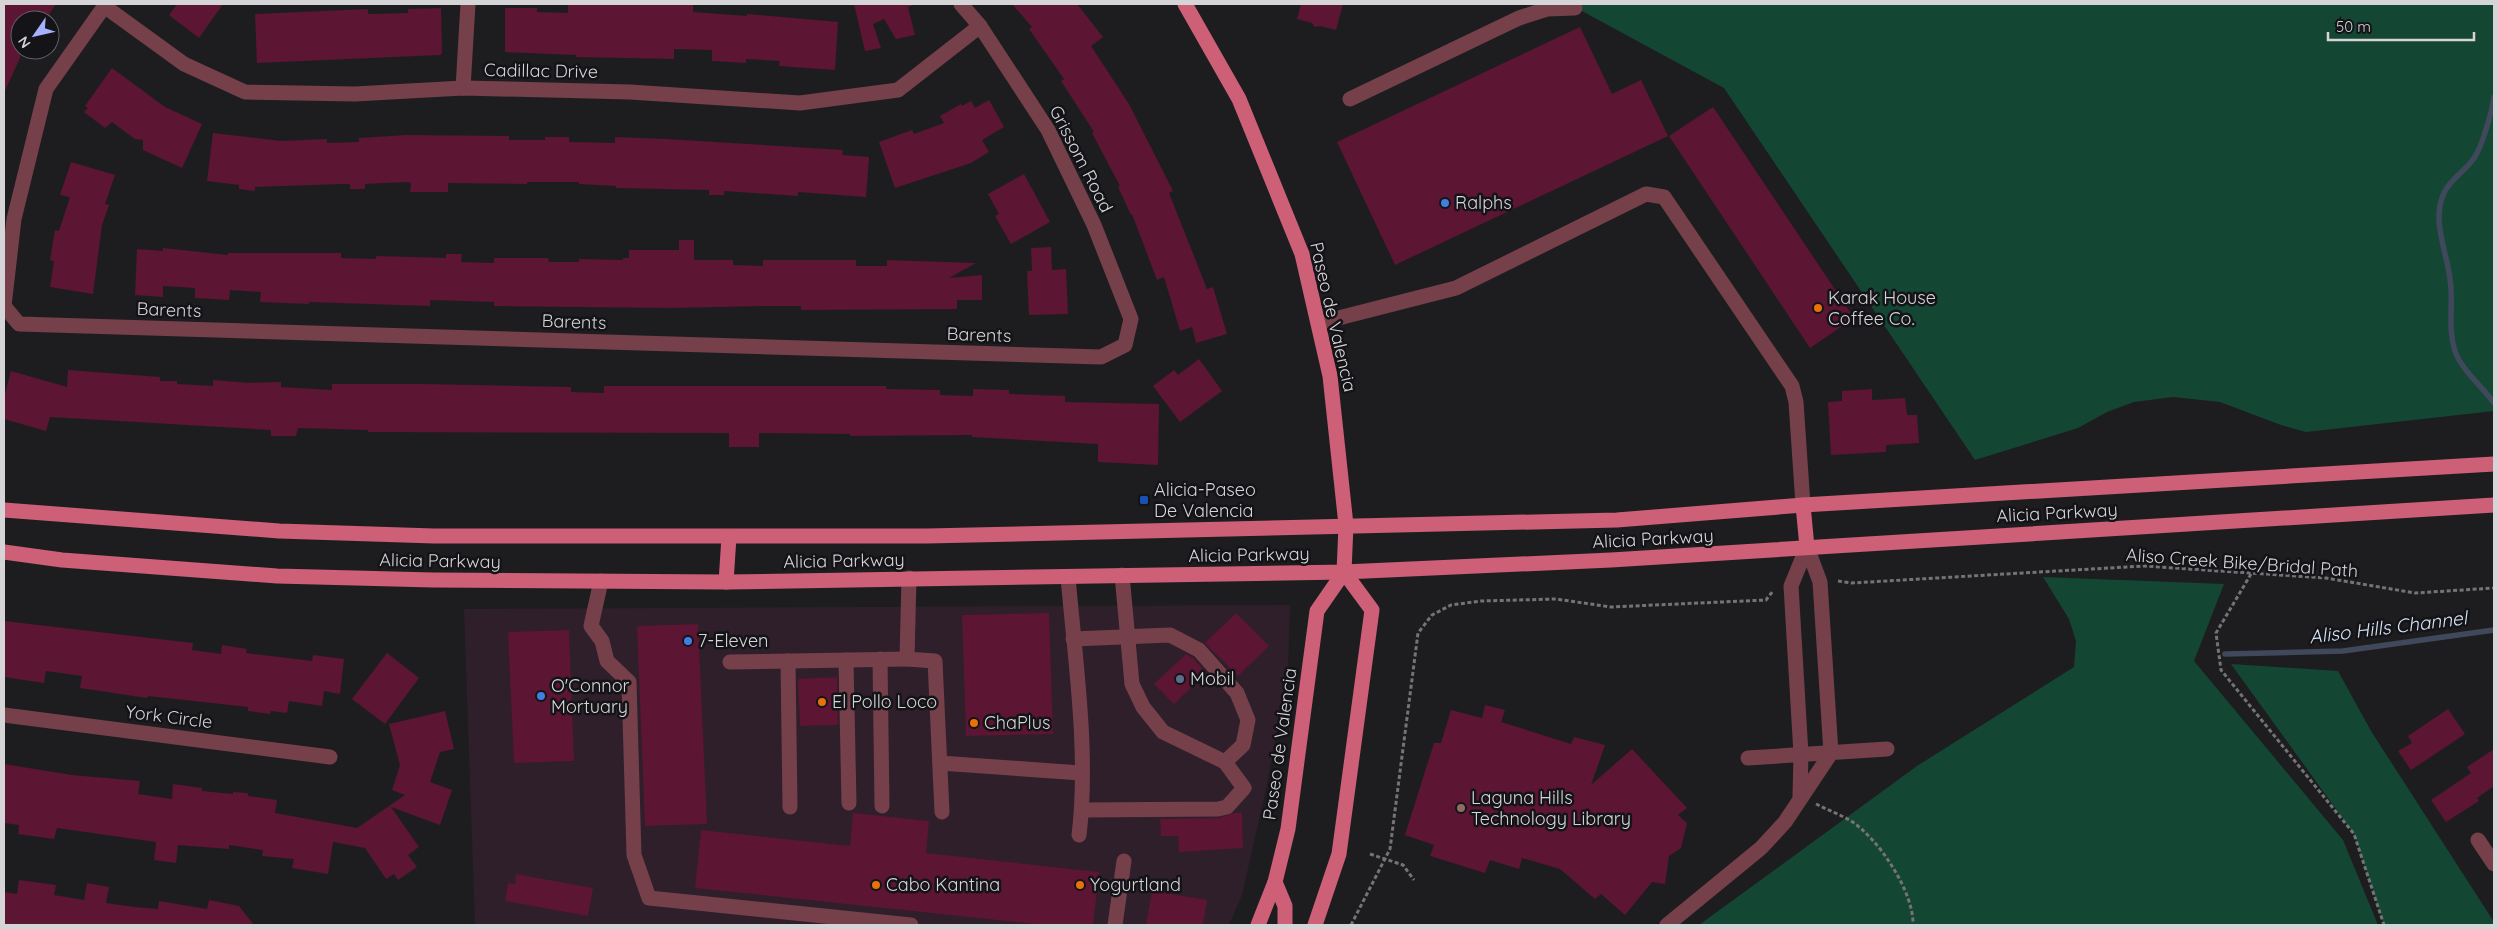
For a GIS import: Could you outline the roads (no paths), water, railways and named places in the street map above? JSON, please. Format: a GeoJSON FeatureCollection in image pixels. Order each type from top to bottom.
{"type":"FeatureCollection","features":[{"type":"Feature","properties":{"kind":"main road","name":"Paseo de Valencia"},"geometry":{"type":"LineString","coordinates":[[1185,4],[1239,99],[1302,254],[1330,376],[1346,525],[1344,572],[1317,611],[1288,829],[1275,882],[1258,925]]}},
{"type":"Feature","properties":{"kind":"main road","name":"Alicia Parkway"},"geometry":{"type":"LineString","coordinates":[[4,510],[279,532],[434,536],[927,536],[1617,520],[1803,506],[2494,464]]}},
{"type":"Feature","properties":{"kind":"main road","name":"Alicia Parkway"},"geometry":{"type":"LineString","coordinates":[[4,552],[62,560],[277,576],[433,580],[726,582],[1344,572],[1611,560],[2494,505]]}},
{"type":"Feature","properties":{"kind":"main road"},"geometry":{"type":"LineString","coordinates":[[1803,506],[1807,547]]}},
{"type":"Feature","properties":{"kind":"main road"},"geometry":{"type":"LineString","coordinates":[[726,582],[729,536]]}},
{"type":"Feature","properties":{"kind":"main road"},"geometry":{"type":"LineString","coordinates":[[1315,925],[1339,854],[1372,610],[1344,572]]}},
{"type":"Feature","properties":{"kind":"main road"},"geometry":{"type":"LineString","coordinates":[[1275,882],[1285,906],[1285,925]]}},
{"type":"Feature","properties":{"kind":"street"},"geometry":{"type":"LineString","coordinates":[[463,88],[468,4]]}},
{"type":"Feature","properties":{"kind":"street","name":"Grissom Road"},"geometry":{"type":"LineString","coordinates":[[961,4],[980,26],[1048,130],[1094,225],[1131,320],[1125,345]]}},
{"type":"Feature","properties":{"kind":"street"},"geometry":{"type":"LineString","coordinates":[[9,218],[46,90],[105,5]]}},
{"type":"Feature","properties":{"kind":"street","name":"Cadillac Drive"},"geometry":{"type":"LineString","coordinates":[[105,5],[184,64],[245,92],[355,94],[463,88],[630,92],[800,103],[898,90],[980,26]]}},
{"type":"Feature","properties":{"kind":"street"},"geometry":{"type":"LineString","coordinates":[[1350,100],[1519,18],[1547,9],[1575,8]]}},
{"type":"Feature","properties":{"kind":"street"},"geometry":{"type":"LineString","coordinates":[[1318,323],[1456,288],[1646,194],[1664,197],[1792,386],[1796,402],[1803,506]]}},
{"type":"Feature","properties":{"kind":"street","name":"Barents"},"geometry":{"type":"LineString","coordinates":[[9,218],[4,306],[19,324],[1102,357],[1125,345]]}},
{"type":"Feature","properties":{"kind":"street"},"geometry":{"type":"LineString","coordinates":[[1666,925],[1761,848],[1785,822],[1800,796],[1831,753],[1820,582],[1807,547]]}},
{"type":"Feature","properties":{"kind":"street"},"geometry":{"type":"LineString","coordinates":[[1800,796],[1801,754],[1792,586],[1807,547]]}},
{"type":"Feature","properties":{"kind":"street"},"geometry":{"type":"LineString","coordinates":[[1082,810],[1218,809],[1227,806],[1244,788],[1224,762],[1163,732],[1143,707],[1132,684],[1126,637],[1122,575]]}},
{"type":"Feature","properties":{"kind":"street"},"geometry":{"type":"LineString","coordinates":[[1068,576],[1080,705],[1082,810],[1079,836]]}},
{"type":"Feature","properties":{"kind":"street"},"geometry":{"type":"LineString","coordinates":[[907,659],[909,578]]}},
{"type":"Feature","properties":{"kind":"street"},"geometry":{"type":"LineString","coordinates":[[600,581],[591,626],[602,641],[607,661],[629,682],[634,855],[649,898],[911,925]]}},
{"type":"Feature","properties":{"kind":"street"},"geometry":{"type":"LineString","coordinates":[[1073,639],[1170,635],[1199,650],[1237,693],[1248,720],[1242,745],[1224,762]]}},
{"type":"Feature","properties":{"kind":"street"},"geometry":{"type":"LineString","coordinates":[[880,659],[882,806]]}},
{"type":"Feature","properties":{"kind":"street"},"geometry":{"type":"LineString","coordinates":[[730,662],[880,659],[935,661],[942,812]]}},
{"type":"Feature","properties":{"kind":"street"},"geometry":{"type":"LineString","coordinates":[[846,660],[848,803]]}},
{"type":"Feature","properties":{"kind":"street"},"geometry":{"type":"LineString","coordinates":[[788,661],[790,807]]}},
{"type":"Feature","properties":{"kind":"street","name":"York Circle"},"geometry":{"type":"LineString","coordinates":[[4,715],[330,756]]}},
{"type":"Feature","properties":{"kind":"street"},"geometry":{"type":"LineString","coordinates":[[1748,758],[1887,749]]}},
{"type":"Feature","properties":{"kind":"street"},"geometry":{"type":"LineString","coordinates":[[940,763],[1081,773]]}},
{"type":"Feature","properties":{"kind":"street"},"geometry":{"type":"LineString","coordinates":[[2478,840],[2494,864]]}},
{"type":"Feature","properties":{"kind":"street"},"geometry":{"type":"LineString","coordinates":[[1115,925],[1124,861]]}},
{"type":"Feature","properties":{"kind":"waterway"},"geometry":{"type":"LineString","coordinates":[[2494,97],[2487,127],[2479,149],[2469,165],[2447,187],[2440,203],[2439,214],[2439,225],[2450,279],[2451,333],[2455,351],[2467,372],[2494,403]]}},
{"type":"Feature","properties":{"kind":"waterway","name":"Aliso Hills Channel"},"geometry":{"type":"LineString","coordinates":[[2225,654],[2343,651],[2494,630]]}},
{"type":"Feature","properties":{"kind":"place","name":"Ralphs"},"geometry":{"type":"Point","coordinates":[1445,203]}},
{"type":"Feature","properties":{"kind":"place","name":"Karak House Coffee Co."},"geometry":{"type":"Point","coordinates":[1818,308]}},
{"type":"Feature","properties":{"kind":"place","name":"Alicia-Paseo De Valencia"},"geometry":{"type":"Point","coordinates":[1144,500]}},
{"type":"Feature","properties":{"kind":"place","name":"7-Eleven"},"geometry":{"type":"Point","coordinates":[688,641]}},
{"type":"Feature","properties":{"kind":"place","name":"Mobil"},"geometry":{"type":"Point","coordinates":[1180,679]}},
{"type":"Feature","properties":{"kind":"place","name":"O'Connor Mortuary"},"geometry":{"type":"Point","coordinates":[541,696]}},
{"type":"Feature","properties":{"kind":"place","name":"El Pollo Loco"},"geometry":{"type":"Point","coordinates":[822,702]}},
{"type":"Feature","properties":{"kind":"place","name":"ChaPlus"},"geometry":{"type":"Point","coordinates":[974,723]}},
{"type":"Feature","properties":{"kind":"place","name":"Laguna Hills Technology Library"},"geometry":{"type":"Point","coordinates":[1461,808]}},
{"type":"Feature","properties":{"kind":"place","name":"Cabo Kantina"},"geometry":{"type":"Point","coordinates":[876,885]}},
{"type":"Feature","properties":{"kind":"place","name":"Yogurtland"},"geometry":{"type":"Point","coordinates":[1080,885]}}]}
